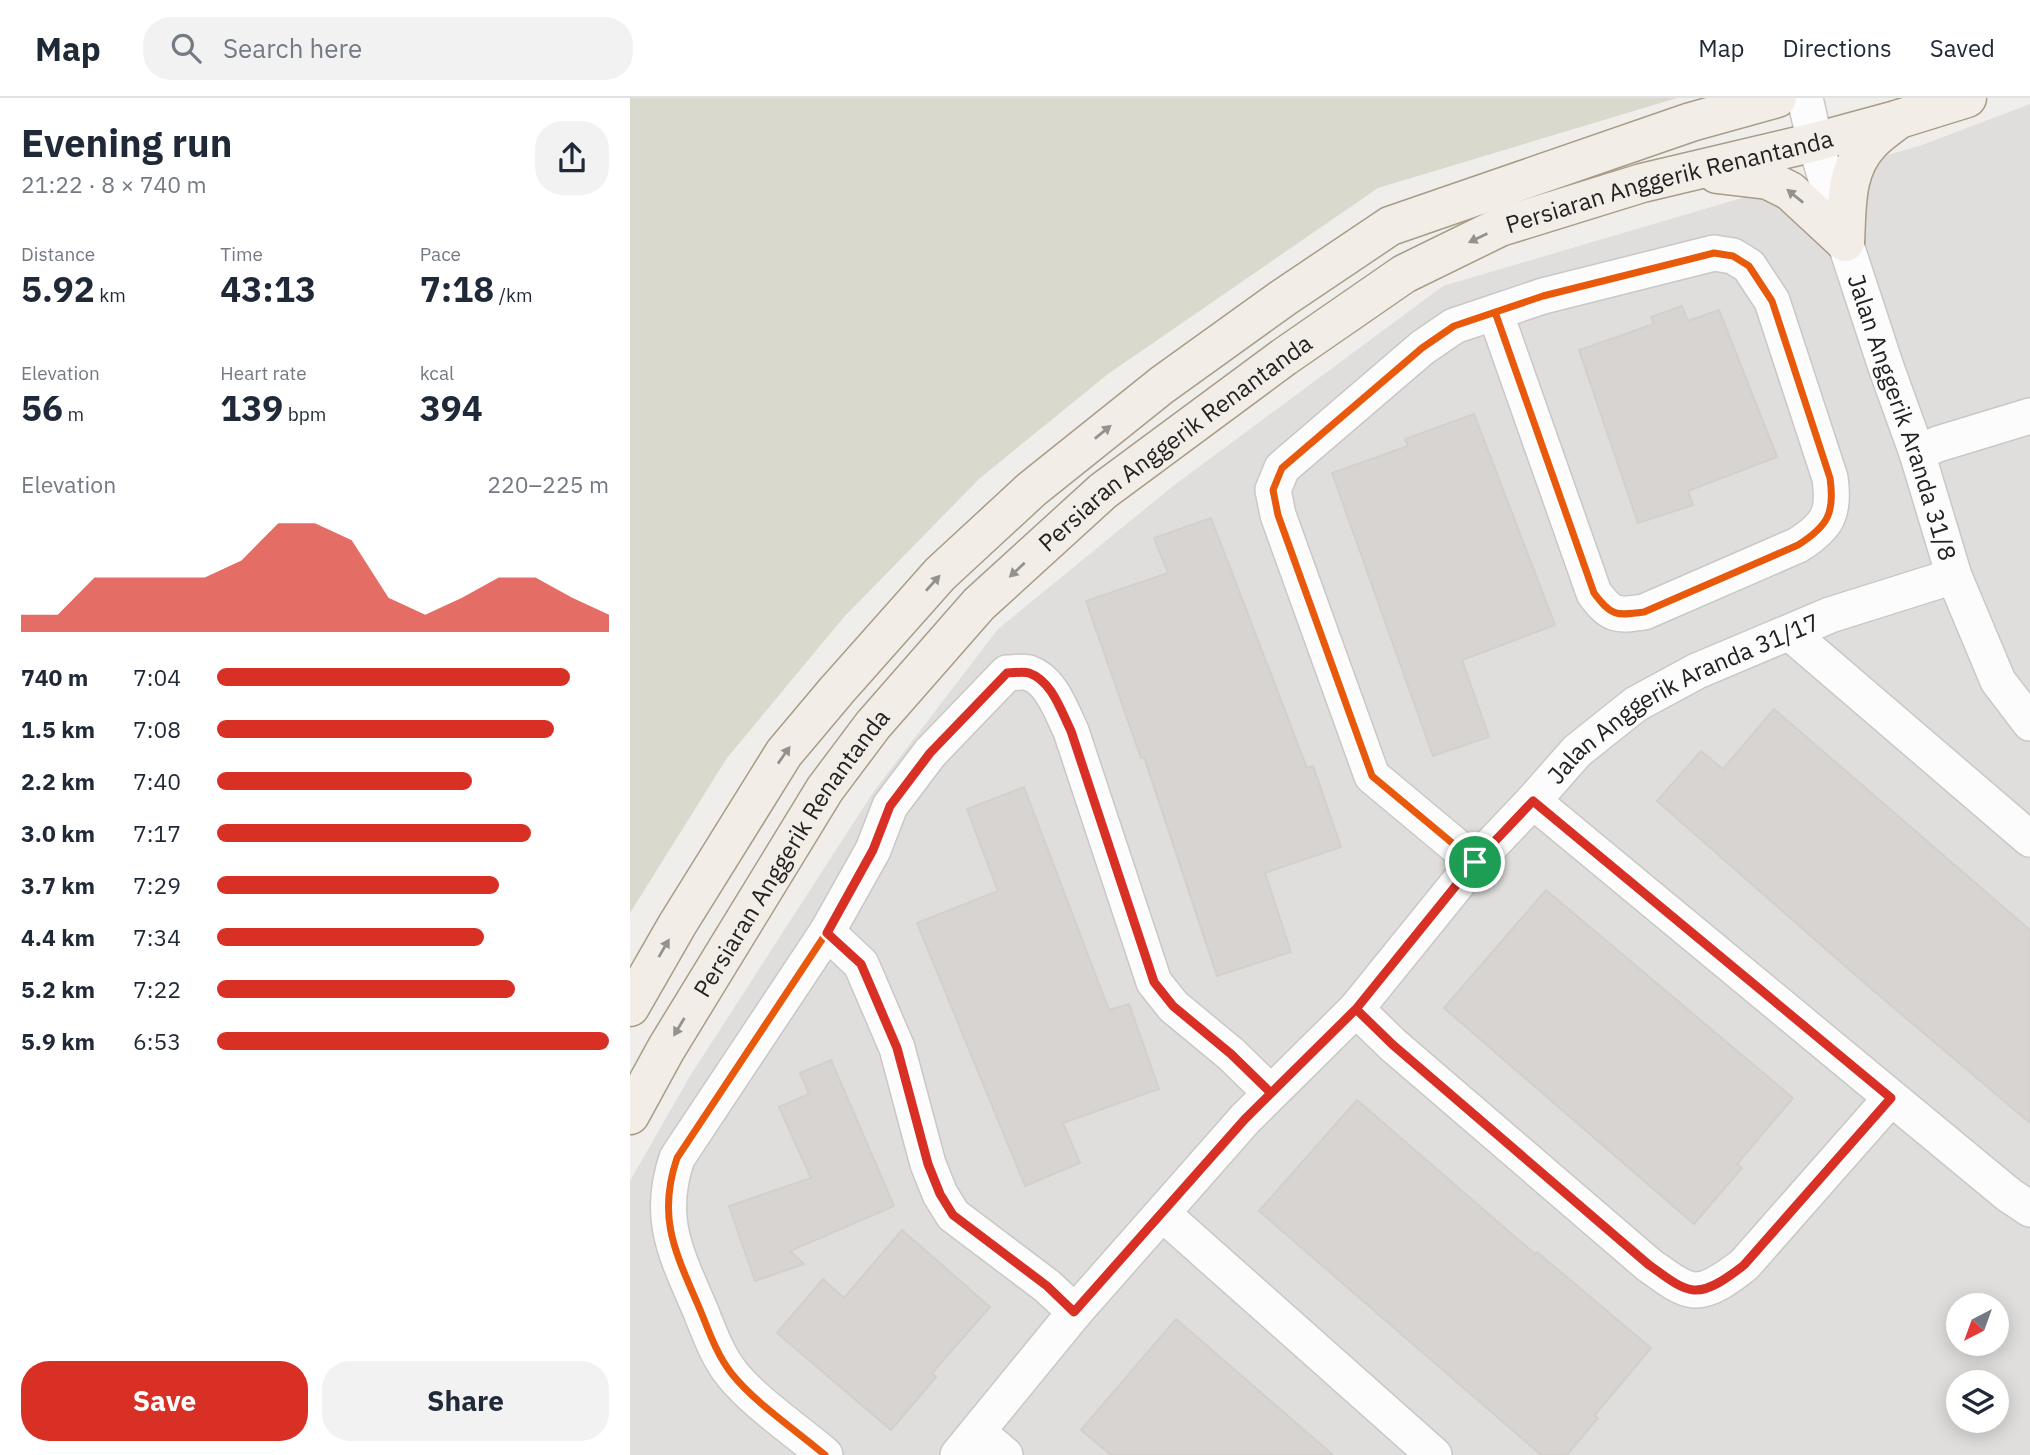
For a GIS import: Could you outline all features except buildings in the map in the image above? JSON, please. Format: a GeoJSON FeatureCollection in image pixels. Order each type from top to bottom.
{"type":"FeatureCollection","features":[{"type":"Feature","properties":{"kind":"main road","name":"Persiaran Anggerik Renantanda"},"geometry":{"type":"LineString","coordinates":[[630,1007],[677,925],[785,753],[837,690],[940,574],[1032,489],[1162,385],[1283,298],[1390,226],[1690,122],[1777,98]]}},
{"type":"Feature","properties":{"kind":"main road","name":"Persiaran Anggerik Renantanda"},"geometry":{"type":"LineString","coordinates":[[630,1115],[666,1049],[825,789],[873,725],[979,604],[1102,491],[1284,357],[1404,274],[1500,227],[1683,172],[1815,142],[1967,98]]}},
{"type":"Feature","properties":{"kind":"main road"},"geometry":{"type":"LineString","coordinates":[[1845,243],[1852,170],[1868,145],[1896,120]]}},
{"type":"Feature","properties":{"kind":"main road"},"geometry":{"type":"LineString","coordinates":[[1683,172],[1768,180],[1790,191],[1845,243]]}},
{"type":"Feature","properties":{"kind":"main road"},"geometry":{"type":"LineString","coordinates":[[837,690],[873,725]]}},
{"type":"Feature","properties":{"kind":"street","name":"Jalan Anggerik Aranda 31/8"},"geometry":{"type":"LineString","coordinates":[[1805,98],[1845,243],[1917,453],[1954,576],[1998,681],[2030,723]]}},
{"type":"Feature","properties":{"kind":"street"},"geometry":{"type":"LineString","coordinates":[[1475,862],[1372,776],[1278,515],[1273,490],[1282,468],[1422,348],[1454,326],[1495,312],[1543,296],[1714,253],[1733,256],[1749,266],[1772,301],[1830,478],[1833,498],[1829,514],[1819,532],[1798,545],[1644,612],[1621,615],[1607,610],[1594,593],[1495,312]]}},
{"type":"Feature","properties":{"kind":"street"},"geometry":{"type":"LineString","coordinates":[[1917,453],[2030,416]]}},
{"type":"Feature","properties":{"kind":"street","name":"Jalan Anggerik Aranda 31/17"},"geometry":{"type":"LineString","coordinates":[[968,1444],[1074,1312],[1245,1119],[1356,1009],[1475,862],[1577,751],[1636,704],[1697,671],[1830,615],[1954,576]]}},
{"type":"Feature","properties":{"kind":"street"},"geometry":{"type":"LineString","coordinates":[[1790,633],[2030,839]]}},
{"type":"Feature","properties":{"kind":"street"},"geometry":{"type":"LineString","coordinates":[[825,1455],[749,1392],[731,1373],[713,1340],[673,1247],[667,1199],[670,1178],[677,1158],[827,933],[873,850],[890,806],[930,753],[1007,673],[1028,672],[1041,680],[1054,695],[1071,731],[1154,982],[1173,1006],[1231,1054],[1271,1093]]}},
{"type":"Feature","properties":{"kind":"street"},"geometry":{"type":"LineString","coordinates":[[1533,801],[2009,1195],[2030,1209]]}},
{"type":"Feature","properties":{"kind":"street"},"geometry":{"type":"LineString","coordinates":[[827,933],[861,964],[897,1048],[928,1164],[940,1194],[953,1215],[1047,1286],[1074,1312]]}},
{"type":"Feature","properties":{"kind":"street"},"geometry":{"type":"LineString","coordinates":[[1356,1009],[1393,1045],[1649,1265],[1676,1283],[1694,1290],[1722,1282],[1744,1265],[1891,1098]]}},
{"type":"Feature","properties":{"kind":"street"},"geometry":{"type":"LineString","coordinates":[[1163,1214],[1434,1455]]}},
{"type":"Feature","properties":{"kind":"street"},"geometry":{"type":"LineString","coordinates":[[968,1444],[1005,1455]]}},
{"type":"Feature","properties":{"kind":"shaded area"},"geometry":{"type":"Polygon","coordinates":[[[630,98],[1677,98],[1378,188],[1108,374],[980,478],[844,617],[727,758],[630,913],[630,98]]]}},
{"type":"Feature","properties":{"kind":"shaded area"},"geometry":{"type":"Polygon","coordinates":[[[2030,104],[2030,1455],[630,1455],[630,1181],[690,1076],[874,791],[998,629],[1173,486],[1443,286],[1922,145],[2030,104]]]}},
{"type":"Feature","properties":{"kind":"cycle path"},"geometry":{"type":"LineString","coordinates":[[1475,862],[1372,776],[1278,515],[1273,490],[1282,468],[1422,348],[1454,326],[1543,296],[1714,253],[1733,256],[1749,266],[1772,301],[1830,478],[1831,501],[1823,525],[1798,545],[1644,612],[1615,613],[1594,593],[1495,312]]}},
{"type":"Feature","properties":{"kind":"cycle path"},"geometry":{"type":"LineString","coordinates":[[825,1455],[741,1385],[722,1360],[677,1255],[669,1219],[671,1180],[677,1158],[827,932],[873,850],[890,806],[930,753],[1007,673],[1027,672],[1044,683],[1071,731],[1154,982],[1173,1006],[1231,1054],[1271,1093]]}},
{"type":"Feature","properties":{"kind":"route"},"geometry":{"type":"LineString","coordinates":[[1475,862],[1356,1009],[1271,1093],[1231,1054],[1173,1006],[1154,982],[1071,731],[1054,695],[1041,680],[1028,672],[1007,673],[930,753],[890,806],[873,850],[827,933],[861,964],[897,1048],[928,1164],[940,1194],[953,1215],[978,1237],[1047,1286],[1074,1312],[1245,1119],[1356,1009],[1393,1045],[1649,1265],[1676,1283],[1694,1290],[1722,1282],[1744,1265],[1891,1098],[1533,801],[1475,862]]}}]}
